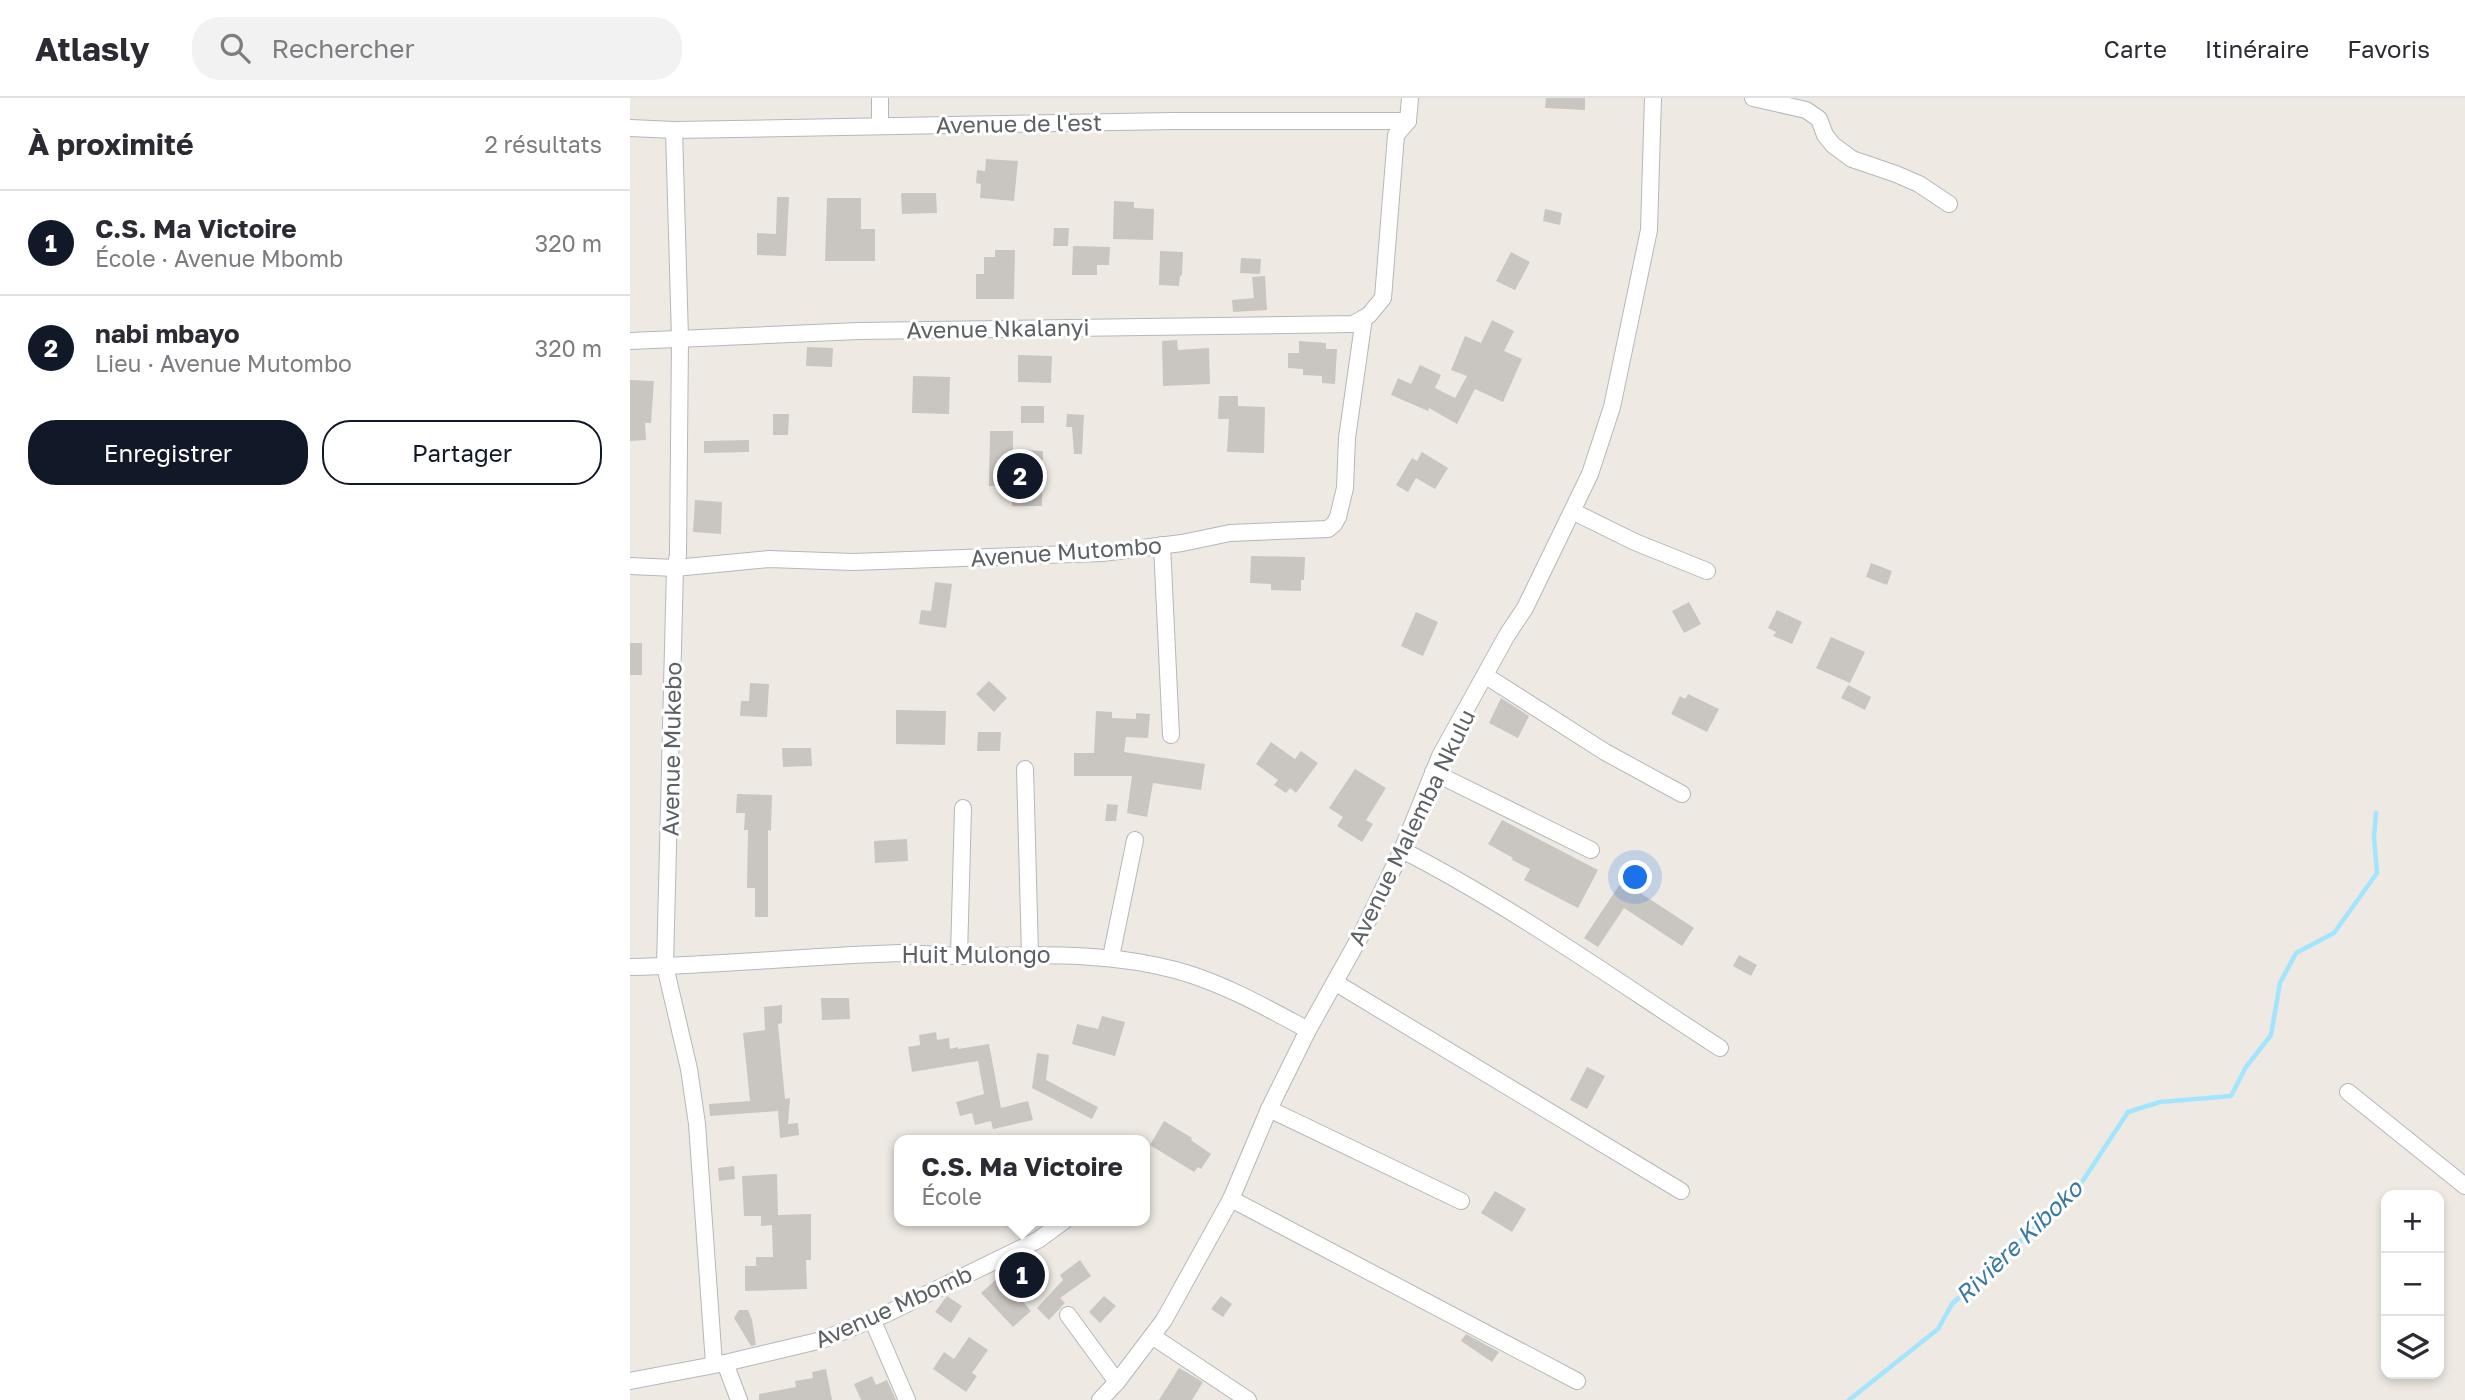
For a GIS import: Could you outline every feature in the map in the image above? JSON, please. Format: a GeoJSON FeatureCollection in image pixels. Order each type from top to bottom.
{"type":"FeatureCollection","features":[{"type":"Feature","properties":{"kind":"street"},"geometry":{"type":"LineString","coordinates":[[880,98],[880,125]]}},
{"type":"Feature","properties":{"kind":"street"},"geometry":{"type":"LineString","coordinates":[[1364,318],[1383,298],[1396,135],[1408,121],[1409,98]]}},
{"type":"Feature","properties":{"kind":"street","name":"Avenue Malemba Nkulu"},"geometry":{"type":"LineString","coordinates":[[1100,1400],[1117,1382],[1174,1304],[1231,1199],[1269,1109],[1402,850],[1448,739],[1525,608],[1574,512],[1608,422],[1649,230],[1653,98]]}},
{"type":"Feature","properties":{"kind":"street"},"geometry":{"type":"LineString","coordinates":[[1753,98],[1807,110],[1819,119],[1825,135],[1833,145],[1852,159],[1908,179],[1949,204]]}},
{"type":"Feature","properties":{"kind":"street","name":"Avenue de l'est"},"geometry":{"type":"LineString","coordinates":[[630,128],[674,130],[880,125],[1408,121]]}},
{"type":"Feature","properties":{"kind":"street","name":"Avenue Mukebo"},"geometry":{"type":"LineString","coordinates":[[674,130],[680,338],[678,555],[675,568],[665,966],[690,1069],[719,1363],[739,1400]]}},
{"type":"Feature","properties":{"kind":"street","name":"Avenue Nkalanyi"},"geometry":{"type":"LineString","coordinates":[[630,341],[859,331],[1348,324],[1364,318]]}},
{"type":"Feature","properties":{"kind":"street","name":"Avenue Mutombo"},"geometry":{"type":"LineString","coordinates":[[630,566],[675,568],[769,559],[853,562],[1066,555],[1102,553],[1241,532],[1328,528],[1334,524],[1345,488],[1347,438],[1364,318]]}},
{"type":"Feature","properties":{"kind":"street"},"geometry":{"type":"LineString","coordinates":[[1574,512],[1635,542],[1707,571]]}},
{"type":"Feature","properties":{"kind":"street"},"geometry":{"type":"LineString","coordinates":[[1162,545],[1171,734]]}},
{"type":"Feature","properties":{"kind":"street"},"geometry":{"type":"LineString","coordinates":[[1486,676],[1605,752],[1682,794]]}},
{"type":"Feature","properties":{"kind":"street"},"geometry":{"type":"LineString","coordinates":[[1025,769],[1030,954]]}},
{"type":"Feature","properties":{"kind":"street"},"geometry":{"type":"LineString","coordinates":[[1433,772],[1591,850]]}},
{"type":"Feature","properties":{"kind":"street"},"geometry":{"type":"LineString","coordinates":[[960,956],[963,808]]}},
{"type":"Feature","properties":{"kind":"street"},"geometry":{"type":"LineString","coordinates":[[1111,957],[1135,840]]}},
{"type":"Feature","properties":{"kind":"street"},"geometry":{"type":"LineString","coordinates":[[1402,850],[1452,876],[1720,1048]]}},
{"type":"Feature","properties":{"kind":"street","name":"Huit Mulongo"},"geometry":{"type":"LineString","coordinates":[[630,967],[898,953],[1111,957],[1177,970],[1199,978],[1247,998],[1308,1030]]}},
{"type":"Feature","properties":{"kind":"street"},"geometry":{"type":"LineString","coordinates":[[1336,983],[1681,1191]]}},
{"type":"Feature","properties":{"kind":"street"},"geometry":{"type":"LineString","coordinates":[[2348,1092],[2465,1186]]}},
{"type":"Feature","properties":{"kind":"street"},"geometry":{"type":"LineString","coordinates":[[1269,1109],[1461,1201]]}},
{"type":"Feature","properties":{"kind":"street"},"geometry":{"type":"LineString","coordinates":[[1231,1199],[1577,1381]]}},
{"type":"Feature","properties":{"kind":"street","name":"Avenue Mbomb"},"geometry":{"type":"LineString","coordinates":[[630,1381],[822,1340],[1038,1240],[1056,1226]]}},
{"type":"Feature","properties":{"kind":"street"},"geometry":{"type":"LineString","coordinates":[[1068,1315],[1117,1382]]}},
{"type":"Feature","properties":{"kind":"street"},"geometry":{"type":"LineString","coordinates":[[872,1319],[907,1400]]}},
{"type":"Feature","properties":{"kind":"street"},"geometry":{"type":"LineString","coordinates":[[1152,1336],[1248,1400]]}},
{"type":"Feature","properties":{"kind":"building"},"geometry":{"type":"Polygon","coordinates":[[[1546,98],[1585,98],[1585,110],[1545,108],[1546,98]]]}},
{"type":"Feature","properties":{"kind":"building"},"geometry":{"type":"Polygon","coordinates":[[[986,159],[1018,161],[1014,201],[980,198],[981,184],[976,183],[977,170],[985,171],[986,159]]]}},
{"type":"Feature","properties":{"kind":"building"},"geometry":{"type":"Polygon","coordinates":[[[901,193],[936,193],[937,213],[902,214],[901,193]]]}},
{"type":"Feature","properties":{"kind":"building"},"geometry":{"type":"Polygon","coordinates":[[[777,197],[789,197],[786,256],[757,255],[757,233],[776,234],[777,197]]]}},
{"type":"Feature","properties":{"kind":"building"},"geometry":{"type":"Polygon","coordinates":[[[827,198],[861,198],[861,229],[875,229],[875,261],[825,261],[827,198]]]}},
{"type":"Feature","properties":{"kind":"building"},"geometry":{"type":"Polygon","coordinates":[[[1114,201],[1134,202],[1134,208],[1154,209],[1153,240],[1113,239],[1114,201]]]}},
{"type":"Feature","properties":{"kind":"building"},"geometry":{"type":"Polygon","coordinates":[[[1545,209],[1562,213],[1560,225],[1543,221],[1545,209]]]}},
{"type":"Feature","properties":{"kind":"building"},"geometry":{"type":"Polygon","coordinates":[[[1054,228],[1069,228],[1068,246],[1053,246],[1054,228]]]}},
{"type":"Feature","properties":{"kind":"building"},"geometry":{"type":"Polygon","coordinates":[[[1073,246],[1110,247],[1109,265],[1097,265],[1097,275],[1072,275],[1073,246]]]}},
{"type":"Feature","properties":{"kind":"building"},"geometry":{"type":"Polygon","coordinates":[[[995,250],[1015,250],[1014,299],[976,299],[976,274],[984,274],[984,257],[995,257],[995,250]]]}},
{"type":"Feature","properties":{"kind":"building"},"geometry":{"type":"Polygon","coordinates":[[[1160,251],[1183,252],[1179,286],[1159,285],[1160,251]]]}},
{"type":"Feature","properties":{"kind":"building"},"geometry":{"type":"Polygon","coordinates":[[[1511,252],[1530,262],[1515,290],[1496,281],[1511,252]]]}},
{"type":"Feature","properties":{"kind":"building"},"geometry":{"type":"Polygon","coordinates":[[[1241,258],[1261,259],[1260,274],[1240,273],[1241,258]]]}},
{"type":"Feature","properties":{"kind":"building"},"geometry":{"type":"Polygon","coordinates":[[[1265,276],[1267,310],[1233,312],[1232,300],[1254,298],[1252,277],[1265,276]]]}},
{"type":"Feature","properties":{"kind":"building"},"geometry":{"type":"Polygon","coordinates":[[[1492,320],[1514,331],[1504,351],[1522,359],[1503,402],[1475,389],[1457,424],[1429,408],[1428,411],[1391,395],[1398,378],[1411,384],[1420,365],[1441,375],[1435,388],[1455,398],[1467,376],[1451,370],[1465,336],[1481,343],[1492,320]]]}},
{"type":"Feature","properties":{"kind":"building"},"geometry":{"type":"Polygon","coordinates":[[[1177,340],[1178,350],[1209,348],[1210,384],[1163,386],[1162,341],[1177,340]]]}},
{"type":"Feature","properties":{"kind":"building"},"geometry":{"type":"Polygon","coordinates":[[[1299,341],[1326,343],[1326,349],[1337,349],[1335,384],[1322,383],[1322,376],[1303,375],[1303,369],[1288,368],[1288,353],[1299,353],[1299,341]]]}},
{"type":"Feature","properties":{"kind":"building"},"geometry":{"type":"Polygon","coordinates":[[[807,347],[833,348],[832,367],[806,366],[807,347]]]}},
{"type":"Feature","properties":{"kind":"building"},"geometry":{"type":"Polygon","coordinates":[[[1018,355],[1052,356],[1051,383],[1018,382],[1018,355]]]}},
{"type":"Feature","properties":{"kind":"building"},"geometry":{"type":"Polygon","coordinates":[[[913,376],[950,377],[949,414],[912,413],[913,376]]]}},
{"type":"Feature","properties":{"kind":"building"},"geometry":{"type":"Polygon","coordinates":[[[630,380],[654,381],[651,423],[645,423],[646,440],[630,441],[630,380]]]}},
{"type":"Feature","properties":{"kind":"building"},"geometry":{"type":"Polygon","coordinates":[[[1219,396],[1238,396],[1238,406],[1265,407],[1264,453],[1227,452],[1229,419],[1218,419],[1219,396]]]}},
{"type":"Feature","properties":{"kind":"building"},"geometry":{"type":"Polygon","coordinates":[[[1021,406],[1044,406],[1044,423],[1021,423],[1021,406]]]}},
{"type":"Feature","properties":{"kind":"building"},"geometry":{"type":"Polygon","coordinates":[[[773,414],[789,414],[788,435],[773,435],[773,414]]]}},
{"type":"Feature","properties":{"kind":"building"},"geometry":{"type":"Polygon","coordinates":[[[1067,414],[1084,415],[1082,454],[1074,454],[1072,427],[1066,427],[1067,414]]]}},
{"type":"Feature","properties":{"kind":"building"},"geometry":{"type":"Polygon","coordinates":[[[990,431],[1013,431],[1013,450],[1043,451],[1042,506],[1012,506],[1013,486],[989,486],[990,431]]]}},
{"type":"Feature","properties":{"kind":"building"},"geometry":{"type":"Polygon","coordinates":[[[749,440],[749,452],[704,453],[704,441],[749,440]]]}},
{"type":"Feature","properties":{"kind":"building"},"geometry":{"type":"Polygon","coordinates":[[[1422,452],[1448,468],[1435,489],[1416,478],[1408,492],[1396,485],[1412,458],[1417,461],[1422,452]]]}},
{"type":"Feature","properties":{"kind":"building"},"geometry":{"type":"Polygon","coordinates":[[[695,500],[722,502],[721,534],[693,532],[695,500]]]}},
{"type":"Feature","properties":{"kind":"building"},"geometry":{"type":"Polygon","coordinates":[[[1251,556],[1305,557],[1301,591],[1271,590],[1271,584],[1250,583],[1251,556]]]}},
{"type":"Feature","properties":{"kind":"building"},"geometry":{"type":"Polygon","coordinates":[[[1871,563],[1892,571],[1887,585],[1866,577],[1871,563]]]}},
{"type":"Feature","properties":{"kind":"building"},"geometry":{"type":"Polygon","coordinates":[[[935,582],[952,584],[946,628],[919,624],[921,610],[931,611],[935,582]]]}},
{"type":"Feature","properties":{"kind":"building"},"geometry":{"type":"Polygon","coordinates":[[[1689,602],[1701,624],[1684,633],[1672,611],[1689,602]]]}},
{"type":"Feature","properties":{"kind":"building"},"geometry":{"type":"Polygon","coordinates":[[[1777,610],[1802,622],[1792,644],[1773,636],[1776,632],[1768,628],[1777,610]]]}},
{"type":"Feature","properties":{"kind":"building"},"geometry":{"type":"Polygon","coordinates":[[[1416,612],[1438,622],[1423,656],[1401,646],[1416,612]]]}},
{"type":"Feature","properties":{"kind":"building"},"geometry":{"type":"Polygon","coordinates":[[[1831,637],[1865,652],[1850,683],[1816,668],[1831,637]]]}},
{"type":"Feature","properties":{"kind":"building"},"geometry":{"type":"Polygon","coordinates":[[[630,643],[642,643],[642,675],[630,675],[630,643]]]}},
{"type":"Feature","properties":{"kind":"building"},"geometry":{"type":"Polygon","coordinates":[[[989,681],[1007,698],[994,712],[976,694],[989,681]]]}},
{"type":"Feature","properties":{"kind":"building"},"geometry":{"type":"Polygon","coordinates":[[[750,683],[769,684],[767,717],[740,716],[741,701],[749,701],[750,683]]]}},
{"type":"Feature","properties":{"kind":"building"},"geometry":{"type":"Polygon","coordinates":[[[1848,685],[1871,697],[1865,710],[1841,698],[1848,685]]]}},
{"type":"Feature","properties":{"kind":"building"},"geometry":{"type":"Polygon","coordinates":[[[1688,694],[1719,709],[1707,732],[1671,714],[1680,696],[1685,699],[1688,694]]]}},
{"type":"Feature","properties":{"kind":"building"},"geometry":{"type":"Polygon","coordinates":[[[1501,698],[1529,716],[1518,738],[1489,723],[1501,698]]]}},
{"type":"Feature","properties":{"kind":"building"},"geometry":{"type":"Polygon","coordinates":[[[896,710],[946,711],[945,745],[896,744],[896,710]]]}},
{"type":"Feature","properties":{"kind":"building"},"geometry":{"type":"Polygon","coordinates":[[[1096,711],[1112,712],[1112,718],[1136,719],[1136,713],[1150,714],[1148,738],[1126,737],[1124,752],[1205,764],[1201,790],[1153,783],[1147,817],[1127,813],[1132,776],[1074,776],[1074,753],[1094,753],[1096,711]]]}},
{"type":"Feature","properties":{"kind":"building"},"geometry":{"type":"Polygon","coordinates":[[[978,732],[1001,732],[1000,751],[977,751],[978,732]]]}},
{"type":"Feature","properties":{"kind":"building"},"geometry":{"type":"Polygon","coordinates":[[[1271,742],[1295,759],[1301,751],[1318,763],[1296,793],[1290,788],[1286,793],[1274,785],[1278,780],[1256,764],[1271,742]]]}},
{"type":"Feature","properties":{"kind":"building"},"geometry":{"type":"Polygon","coordinates":[[[782,748],[811,748],[812,766],[783,767],[782,748]]]}},
{"type":"Feature","properties":{"kind":"building"},"geometry":{"type":"Polygon","coordinates":[[[1355,769],[1386,788],[1366,820],[1373,824],[1362,842],[1337,826],[1343,817],[1329,808],[1355,769]]]}},
{"type":"Feature","properties":{"kind":"building"},"geometry":{"type":"Polygon","coordinates":[[[737,794],[772,795],[771,831],[768,830],[768,917],[755,917],[755,888],[747,888],[748,830],[744,830],[745,813],[736,813],[737,794]]]}},
{"type":"Feature","properties":{"kind":"building"},"geometry":{"type":"Polygon","coordinates":[[[1107,804],[1118,805],[1116,821],[1105,821],[1107,804]]]}},
{"type":"Feature","properties":{"kind":"building"},"geometry":{"type":"Polygon","coordinates":[[[1502,820],[1598,870],[1578,908],[1524,880],[1530,869],[1488,844],[1502,820]]]}},
{"type":"Feature","properties":{"kind":"building"},"geometry":{"type":"Polygon","coordinates":[[[907,839],[908,861],[875,863],[874,841],[907,839]]]}},
{"type":"Feature","properties":{"kind":"building"},"geometry":{"type":"Polygon","coordinates":[[[1622,881],[1694,928],[1682,946],[1624,908],[1598,947],[1584,938],[1622,881]]]}},
{"type":"Feature","properties":{"kind":"building"},"geometry":{"type":"Polygon","coordinates":[[[1739,955],[1757,965],[1751,976],[1733,966],[1739,955]]]}},
{"type":"Feature","properties":{"kind":"building"},"geometry":{"type":"Polygon","coordinates":[[[821,998],[849,998],[850,1019],[822,1020],[821,998]]]}},
{"type":"Feature","properties":{"kind":"building"},"geometry":{"type":"Polygon","coordinates":[[[782,1005],[782,1023],[778,1024],[785,1099],[790,1098],[788,1124],[798,1123],[799,1135],[780,1138],[778,1111],[710,1116],[709,1104],[750,1101],[743,1033],[765,1030],[764,1007],[782,1005]]]}},
{"type":"Feature","properties":{"kind":"building"},"geometry":{"type":"Polygon","coordinates":[[[1102,1016],[1125,1022],[1115,1056],[1072,1044],[1077,1024],[1098,1029],[1102,1016]]]}},
{"type":"Feature","properties":{"kind":"building"},"geometry":{"type":"Polygon","coordinates":[[[936,1032],[937,1040],[949,1038],[950,1049],[989,1044],[1001,1108],[1028,1101],[1033,1120],[993,1129],[991,1121],[975,1125],[972,1113],[960,1116],[956,1102],[984,1094],[978,1061],[912,1072],[908,1047],[920,1045],[919,1035],[936,1032]]]}},
{"type":"Feature","properties":{"kind":"building"},"geometry":{"type":"Polygon","coordinates":[[[1037,1053],[1049,1055],[1046,1080],[1098,1107],[1092,1119],[1032,1088],[1037,1053]]]}},
{"type":"Feature","properties":{"kind":"building"},"geometry":{"type":"Polygon","coordinates":[[[1587,1067],[1605,1076],[1587,1109],[1570,1100],[1587,1067]]]}},
{"type":"Feature","properties":{"kind":"building"},"geometry":{"type":"Polygon","coordinates":[[[1164,1121],[1192,1138],[1191,1140],[1211,1154],[1201,1169],[1198,1167],[1194,1172],[1150,1145],[1164,1121]]]}},
{"type":"Feature","properties":{"kind":"building"},"geometry":{"type":"Polygon","coordinates":[[[734,1166],[735,1179],[719,1181],[718,1168],[734,1166]]]}},
{"type":"Feature","properties":{"kind":"building"},"geometry":{"type":"Polygon","coordinates":[[[777,1174],[778,1215],[811,1214],[811,1260],[806,1260],[807,1289],[745,1291],[745,1266],[756,1266],[756,1257],[773,1257],[772,1225],[761,1226],[761,1216],[744,1216],[742,1176],[777,1174]]]}},
{"type":"Feature","properties":{"kind":"building"},"geometry":{"type":"Polygon","coordinates":[[[1495,1191],[1526,1209],[1512,1232],[1481,1213],[1495,1191]]]}},
{"type":"Feature","properties":{"kind":"building"},"geometry":{"type":"Polygon","coordinates":[[[1080,1260],[1091,1276],[1060,1298],[1065,1303],[1049,1320],[1037,1308],[1063,1280],[1060,1275],[1080,1260]]]}},
{"type":"Feature","properties":{"kind":"building"},"geometry":{"type":"Polygon","coordinates":[[[1000,1276],[1031,1311],[1013,1327],[981,1293],[1000,1276]]]}},
{"type":"Feature","properties":{"kind":"building"},"geometry":{"type":"Polygon","coordinates":[[[947,1296],[962,1306],[951,1323],[935,1312],[947,1296]]]}},
{"type":"Feature","properties":{"kind":"building"},"geometry":{"type":"Polygon","coordinates":[[[1104,1296],[1116,1306],[1100,1323],[1089,1312],[1104,1296]]]}},
{"type":"Feature","properties":{"kind":"building"},"geometry":{"type":"Polygon","coordinates":[[[1221,1296],[1232,1304],[1223,1317],[1211,1309],[1221,1296]]]}},
{"type":"Feature","properties":{"kind":"building"},"geometry":{"type":"Polygon","coordinates":[[[739,1310],[748,1310],[756,1345],[751,1346],[734,1318],[739,1310]]]}},
{"type":"Feature","properties":{"kind":"building"},"geometry":{"type":"Polygon","coordinates":[[[1466,1334],[1499,1352],[1492,1362],[1461,1341],[1466,1334]]]}},
{"type":"Feature","properties":{"kind":"building"},"geometry":{"type":"Polygon","coordinates":[[[969,1337],[988,1350],[972,1373],[977,1376],[966,1392],[933,1369],[944,1352],[954,1359],[969,1337]]]}},
{"type":"Feature","properties":{"kind":"building"},"geometry":{"type":"Polygon","coordinates":[[[1179,1368],[1203,1382],[1192,1400],[1159,1400],[1179,1368]]]}},
{"type":"Feature","properties":{"kind":"building"},"geometry":{"type":"Polygon","coordinates":[[[826,1369],[832,1400],[759,1400],[759,1394],[796,1387],[795,1381],[813,1378],[812,1372],[826,1369]]]}},
{"type":"Feature","properties":{"kind":"building"},"geometry":{"type":"Polygon","coordinates":[[[872,1376],[876,1385],[887,1380],[896,1400],[861,1400],[854,1384],[872,1376]]]}},
{"type":"Feature","properties":{"kind":"waterway","name":"Rivière Kiboko"},"geometry":{"type":"LineString","coordinates":[[1849,1400],[1938,1329],[1952,1304],[2078,1188],[2128,1112],[2160,1102],[2231,1096],[2246,1067],[2271,1035],[2280,983],[2296,953],[2334,933],[2377,873],[2374,837],[2376,813]]}},
{"type":"Feature","properties":{"kind":"place","name":"nabi mbayo"},"geometry":{"type":"Point","coordinates":[1020,476]}},
{"type":"Feature","properties":{"kind":"place","name":"C.S. Ma Victoire"},"geometry":{"type":"Point","coordinates":[1022,1275]}}]}
